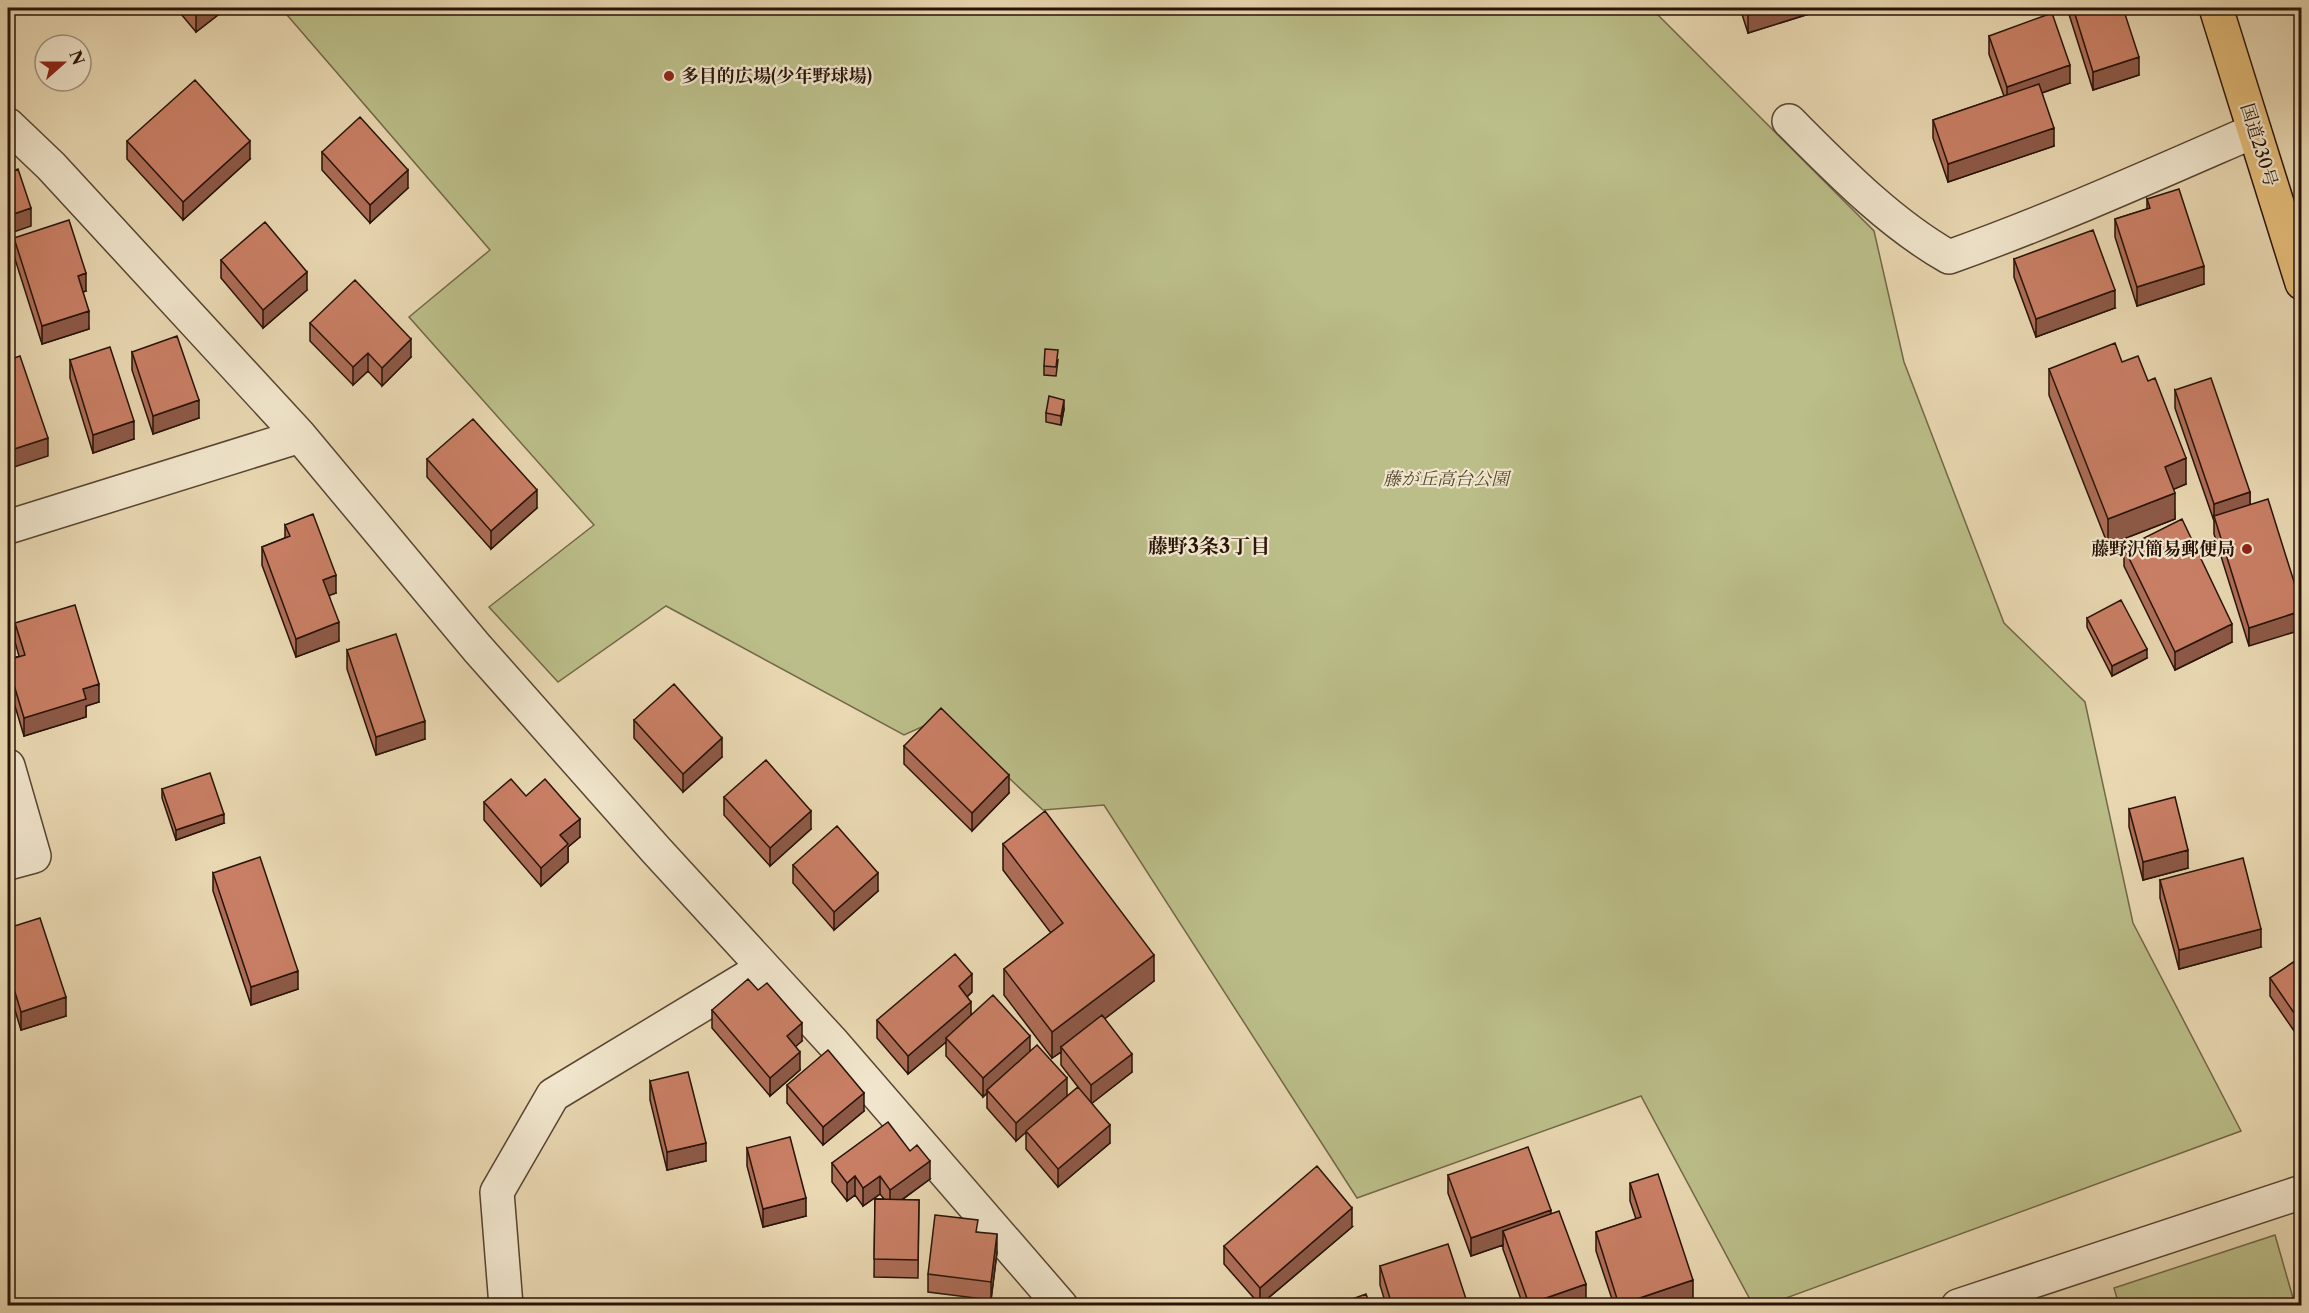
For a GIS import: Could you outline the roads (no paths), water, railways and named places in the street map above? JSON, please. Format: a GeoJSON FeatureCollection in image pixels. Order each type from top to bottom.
{"type":"FeatureCollection","features":[{"type":"Feature","properties":{"kind":"highway","name":"国道230号"},"geometry":{"type":"LineString","coordinates":[[2216,8],[2301,283]]}},
{"type":"Feature","properties":{"kind":"street"},"geometry":{"type":"LineString","coordinates":[[1789,121],[1835,167],[1889,214],[1949,257],[2071,210],[2254,131]]}},
{"type":"Feature","properties":{"kind":"street"},"geometry":{"type":"LineString","coordinates":[[8,126],[51,166],[300,436],[477,648],[842,1053],[1061,1305]]}},
{"type":"Feature","properties":{"kind":"street"},"geometry":{"type":"LineString","coordinates":[[8,527],[300,436]]}},
{"type":"Feature","properties":{"kind":"street"},"geometry":{"type":"LineString","coordinates":[[8,766],[34,856],[8,863]]}},
{"type":"Feature","properties":{"kind":"street"},"geometry":{"type":"LineString","coordinates":[[506,1305],[497,1191],[553,1095],[763,968]]}},
{"type":"Feature","properties":{"kind":"street"},"geometry":{"type":"LineString","coordinates":[[1958,1305],[2301,1192]]}},
{"type":"Feature","properties":{"kind":"place","name":"多目的広場(少年野球場)"},"geometry":{"type":"Point","coordinates":[669,76]}},
{"type":"Feature","properties":{"kind":"place","name":"藤野沢簡易郵便局"},"geometry":{"type":"Point","coordinates":[2247,549]}},
{"type":"Feature","properties":{"kind":"district","name":"藤野3条3丁目"},"geometry":{"type":"Point","coordinates":[1209,546]}},
{"type":"Feature","properties":{"kind":"park label","name":"藤が丘高台公園"},"geometry":{"type":"Point","coordinates":[1446,479]}}]}
